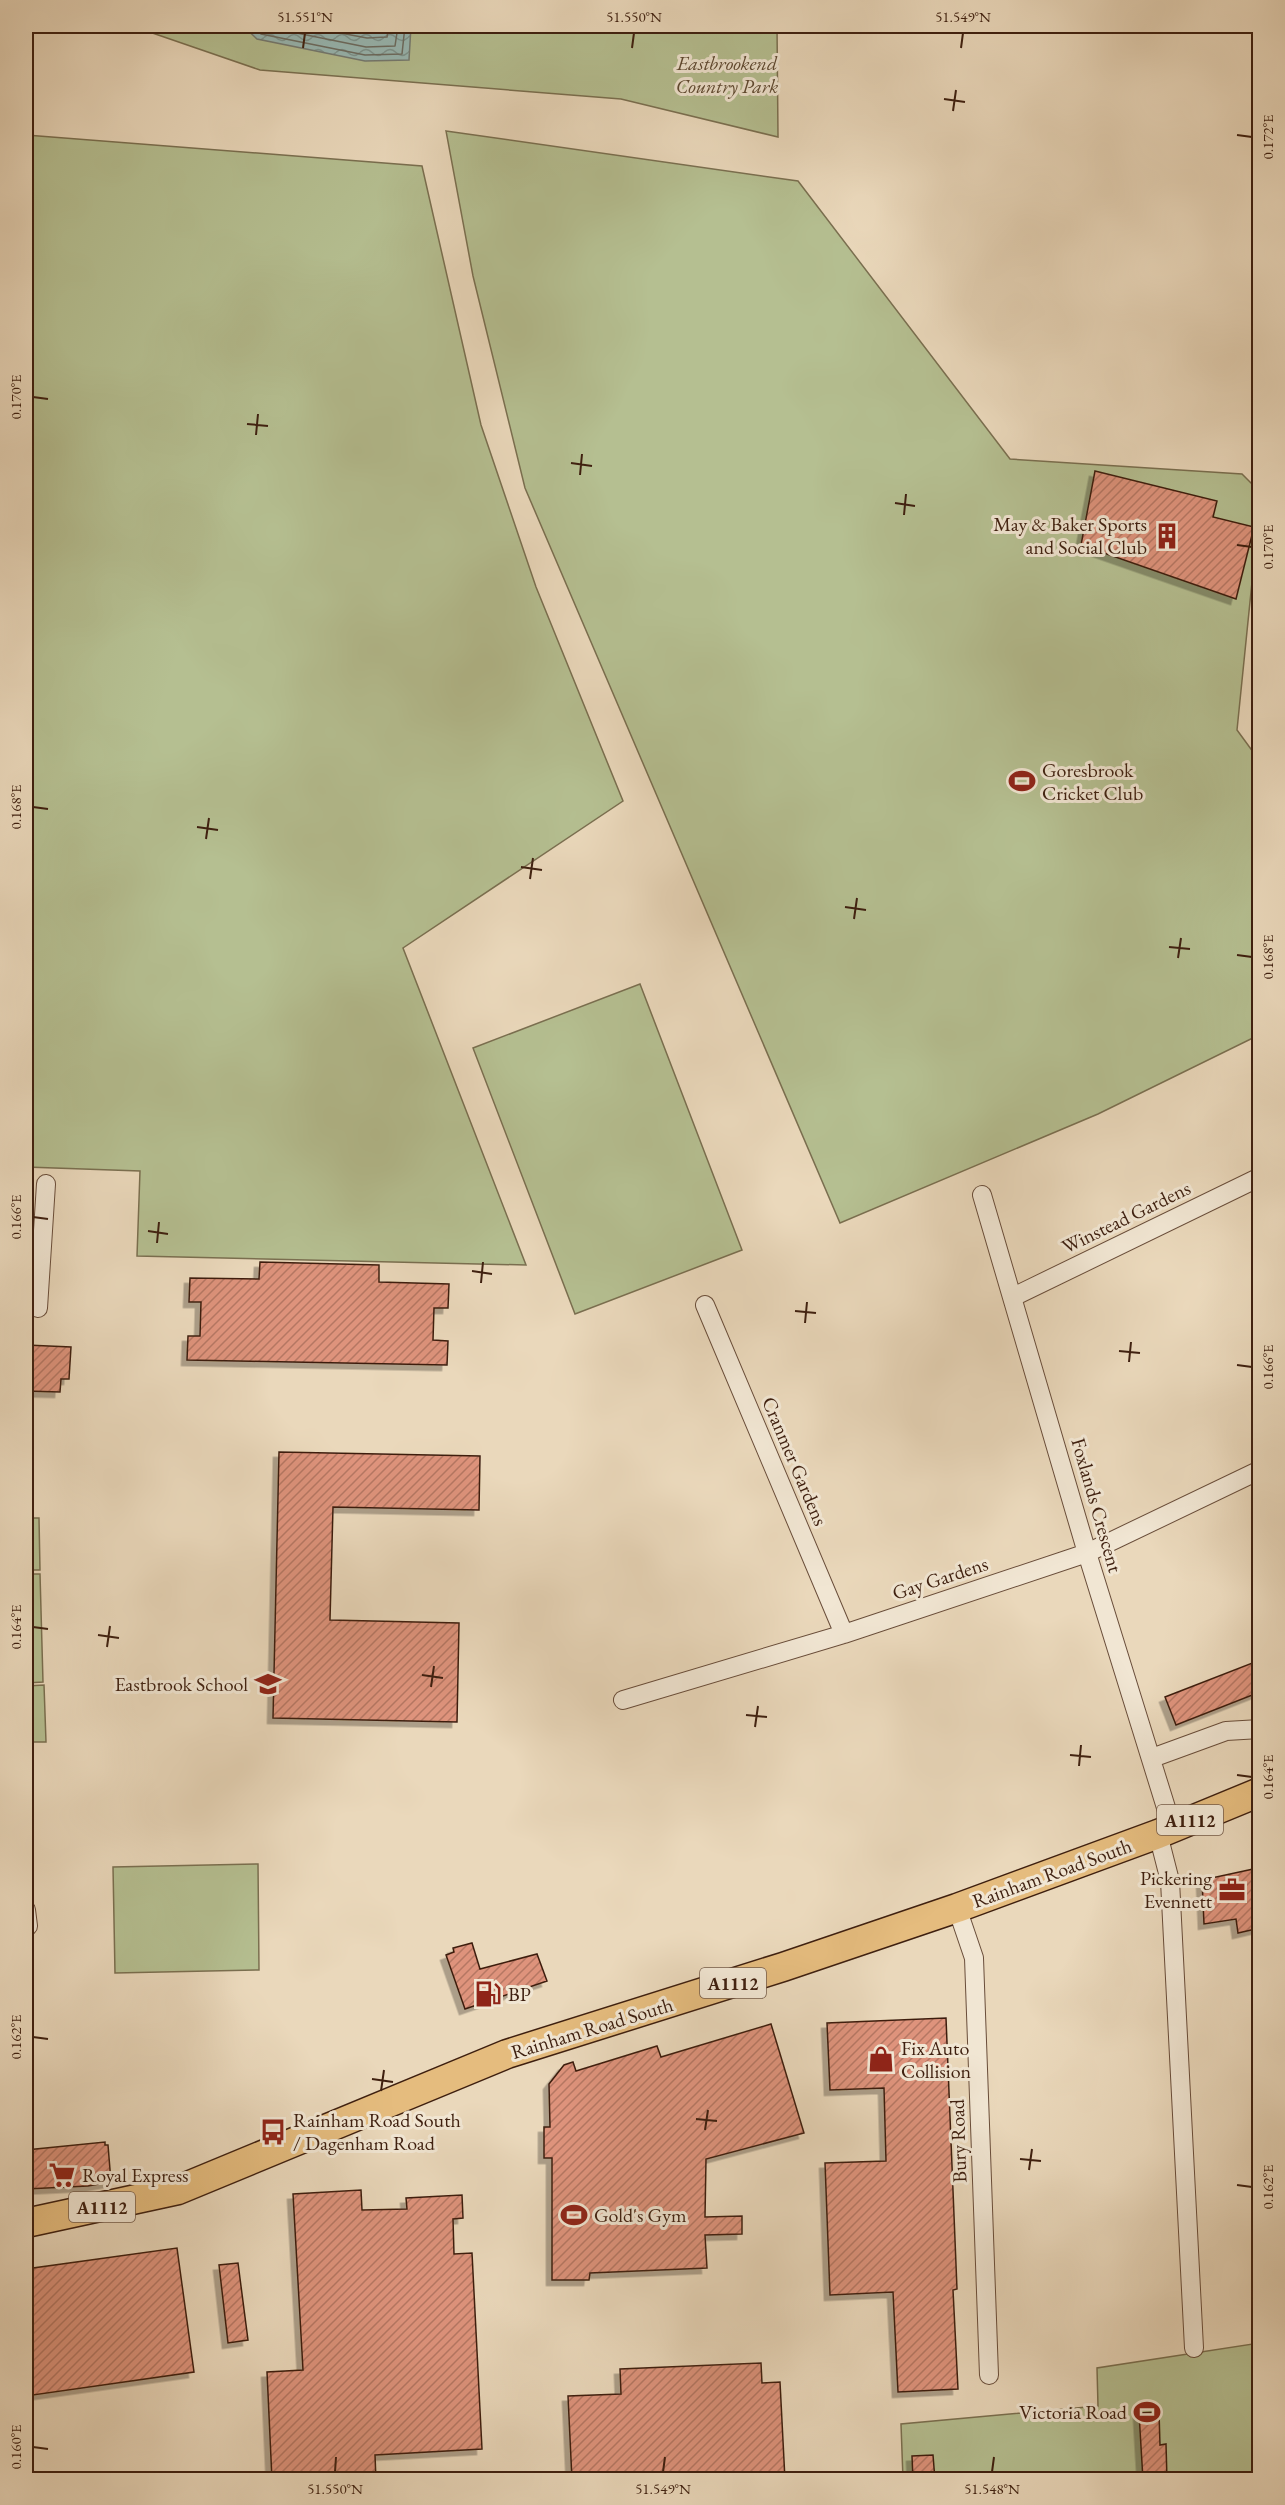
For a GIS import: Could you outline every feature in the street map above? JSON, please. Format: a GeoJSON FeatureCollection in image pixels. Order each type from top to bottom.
{"type":"FeatureCollection","features":[{"type":"Feature","properties":{"kind":"main road","name":"Rainham Road South"},"geometry":{"type":"LineString","coordinates":[[26,2223],[177,2190],[507,2054],[783,1967],[957,1908],[1165,1831],[1260,1792]]}},
{"type":"Feature","properties":{"kind":"street","name":"Winstead Gardens"},"geometry":{"type":"LineString","coordinates":[[1013,1297],[1260,1177]]}},
{"type":"Feature","properties":{"kind":"street"},"geometry":{"type":"LineString","coordinates":[[38,1308],[33,1269],[46,1184]]}},
{"type":"Feature","properties":{"kind":"street","name":"Foxlands Crescent"},"geometry":{"type":"LineString","coordinates":[[982,1195],[1087,1553],[1152,1758],[1165,1831]]}},
{"type":"Feature","properties":{"kind":"street","name":"Cranmer Gardens"},"geometry":{"type":"LineString","coordinates":[[705,1305],[844,1634]]}},
{"type":"Feature","properties":{"kind":"street","name":"Gay Gardens"},"geometry":{"type":"LineString","coordinates":[[623,1700],[844,1634],[1087,1553],[1260,1470]]}},
{"type":"Feature","properties":{"kind":"street"},"geometry":{"type":"LineString","coordinates":[[1152,1758],[1226,1731],[1260,1729]]}},
{"type":"Feature","properties":{"kind":"street"},"geometry":{"type":"LineString","coordinates":[[1165,1831],[1170,1881],[1194,2348]]}},
{"type":"Feature","properties":{"kind":"street","name":"Bury Road"},"geometry":{"type":"LineString","coordinates":[[957,1908],[974,1958],[989,2375]]}},
{"type":"Feature","properties":{"kind":"street"},"geometry":{"type":"LineString","coordinates":[[26,1910],[28,1926],[26,1928]]}},
{"type":"Feature","properties":{"kind":"green space","name":"Eastbrookend Country Park"},"geometry":{"type":"Polygon","coordinates":[[[26,26],[777,26],[778,137],[621,99],[260,70],[135,27],[26,26]]]}},
{"type":"Feature","properties":{"kind":"green space"},"geometry":{"type":"Polygon","coordinates":[[[446,131],[798,181],[1010,459],[1242,474],[1259,491],[1259,513],[1237,730],[1259,760],[1259,1035],[1098,1114],[840,1223],[525,488],[473,276],[446,131]]]}},
{"type":"Feature","properties":{"kind":"green space"},"geometry":{"type":"Polygon","coordinates":[[[26,135],[422,166],[481,425],[536,587],[623,801],[403,948],[526,1265],[137,1256],[140,1171],[26,1167],[26,135]]]}},
{"type":"Feature","properties":{"kind":"green space"},"geometry":{"type":"Polygon","coordinates":[[[640,984],[742,1250],[575,1314],[473,1048],[640,984]]]}},
{"type":"Feature","properties":{"kind":"green space"},"geometry":{"type":"Polygon","coordinates":[[[26,1518],[39,1518],[40,1570],[26,1570],[26,1518]]]}},
{"type":"Feature","properties":{"kind":"green space"},"geometry":{"type":"Polygon","coordinates":[[[26,1574],[40,1574],[43,1682],[26,1683],[26,1574]]]}},
{"type":"Feature","properties":{"kind":"green space"},"geometry":{"type":"Polygon","coordinates":[[[44,1685],[46,1742],[26,1742],[26,1686],[44,1685]]]}},
{"type":"Feature","properties":{"kind":"green space"},"geometry":{"type":"Polygon","coordinates":[[[258,1864],[259,1970],[115,1973],[113,1867],[258,1864]]]}},
{"type":"Feature","properties":{"kind":"green space","name":"Victoria Road"},"geometry":{"type":"Polygon","coordinates":[[[1259,2343],[1259,2479],[903,2479],[901,2424],[1098,2406],[1097,2368],[1259,2343]]]}},
{"type":"Feature","properties":{"kind":"water"},"geometry":{"type":"Polygon","coordinates":[[[243,26],[411,26],[409,60],[365,61],[257,39],[243,26]]]}},
{"type":"Feature","properties":{"kind":"building","name":"May & Baker Sports and Social Club"},"geometry":{"type":"Polygon","coordinates":[[[1095,471],[1217,501],[1213,517],[1254,527],[1236,599],[1081,545],[1095,471]]]}},
{"type":"Feature","properties":{"kind":"building"},"geometry":{"type":"Polygon","coordinates":[[[260,1262],[379,1265],[379,1282],[449,1284],[448,1308],[434,1308],[433,1340],[448,1341],[447,1365],[187,1360],[188,1336],[200,1336],[201,1302],[189,1302],[190,1278],[259,1279],[260,1262]]]}},
{"type":"Feature","properties":{"kind":"building"},"geometry":{"type":"Polygon","coordinates":[[[26,1345],[71,1347],[69,1379],[61,1379],[60,1392],[26,1391],[26,1345]]]}},
{"type":"Feature","properties":{"kind":"building"},"geometry":{"type":"Polygon","coordinates":[[[279,1452],[480,1456],[479,1510],[333,1507],[330,1620],[459,1623],[457,1722],[273,1718],[279,1452]]]}},
{"type":"Feature","properties":{"kind":"building"},"geometry":{"type":"Polygon","coordinates":[[[1260,1660],[1260,1692],[1176,1725],[1165,1697],[1260,1660]]]}},
{"type":"Feature","properties":{"kind":"building"},"geometry":{"type":"Polygon","coordinates":[[[1258,1868],[1260,1903],[1256,1903],[1260,1928],[1238,1933],[1236,1919],[1204,1924],[1202,1880],[1258,1868]]]}},
{"type":"Feature","properties":{"kind":"building"},"geometry":{"type":"Polygon","coordinates":[[[472,1943],[480,1969],[537,1954],[547,1981],[465,2009],[446,1955],[454,1952],[453,1948],[472,1943]]]}},
{"type":"Feature","properties":{"kind":"building"},"geometry":{"type":"Polygon","coordinates":[[[946,2018],[957,2289],[953,2290],[958,2389],[898,2392],[893,2292],[830,2295],[825,2163],[886,2161],[884,2088],[830,2090],[827,2023],[946,2018]]]}},
{"type":"Feature","properties":{"kind":"building"},"geometry":{"type":"Polygon","coordinates":[[[771,2024],[804,2133],[706,2159],[705,2217],[742,2216],[742,2234],[705,2235],[707,2268],[590,2273],[589,2280],[552,2280],[552,2158],[544,2158],[544,2127],[550,2127],[549,2084],[564,2065],[573,2062],[576,2071],[657,2046],[661,2057],[771,2024]]]}},
{"type":"Feature","properties":{"kind":"building"},"geometry":{"type":"Polygon","coordinates":[[[105,2142],[105,2145],[108,2145],[111,2182],[88,2186],[26,2189],[26,2150],[105,2142]]]}},
{"type":"Feature","properties":{"kind":"building"},"geometry":{"type":"Polygon","coordinates":[[[361,2190],[362,2210],[407,2209],[406,2198],[462,2195],[463,2218],[453,2219],[454,2254],[472,2253],[482,2449],[375,2455],[376,2480],[272,2480],[267,2372],[303,2370],[293,2194],[361,2190]]]}},
{"type":"Feature","properties":{"kind":"building"},"geometry":{"type":"Polygon","coordinates":[[[177,2248],[194,2372],[26,2396],[26,2269],[177,2248]]]}},
{"type":"Feature","properties":{"kind":"building"},"geometry":{"type":"Polygon","coordinates":[[[238,2263],[248,2340],[228,2343],[219,2265],[238,2263]]]}},
{"type":"Feature","properties":{"kind":"building"},"geometry":{"type":"Polygon","coordinates":[[[761,2363],[762,2383],[780,2382],[785,2480],[572,2480],[568,2396],[621,2394],[620,2369],[761,2363]]]}},
{"type":"Feature","properties":{"kind":"building"},"geometry":{"type":"Polygon","coordinates":[[[1159,2412],[1160,2445],[1166,2444],[1167,2480],[1143,2480],[1139,2413],[1159,2412]]]}},
{"type":"Feature","properties":{"kind":"building"},"geometry":{"type":"Polygon","coordinates":[[[933,2455],[935,2480],[913,2480],[912,2456],[933,2455]]]}},
{"type":"Feature","properties":{"kind":"place","name":"May & Baker Sports and Social Club"},"geometry":{"type":"Point","coordinates":[1167,536]}},
{"type":"Feature","properties":{"kind":"place","name":"Goresbrook Cricket Club"},"geometry":{"type":"Point","coordinates":[1022,781]}},
{"type":"Feature","properties":{"kind":"place","name":"Eastbrook School"},"geometry":{"type":"Point","coordinates":[268,1684]}},
{"type":"Feature","properties":{"kind":"place","name":"Pickering Evennett"},"geometry":{"type":"Point","coordinates":[1232,1890]}},
{"type":"Feature","properties":{"kind":"place","name":"BP"},"geometry":{"type":"Point","coordinates":[488,1994]}},
{"type":"Feature","properties":{"kind":"place","name":"Fix Auto Collision"},"geometry":{"type":"Point","coordinates":[881,2059]}},
{"type":"Feature","properties":{"kind":"place","name":"Rainham Road South / Dagenham Road"},"geometry":{"type":"Point","coordinates":[273,2132]}},
{"type":"Feature","properties":{"kind":"place","name":"Royal Express"},"geometry":{"type":"Point","coordinates":[62,2175]}},
{"type":"Feature","properties":{"kind":"place","name":"Gold's Gym"},"geometry":{"type":"Point","coordinates":[574,2215]}},
{"type":"Feature","properties":{"kind":"place","name":"Victoria Road"},"geometry":{"type":"Point","coordinates":[1147,2412]}}]}
